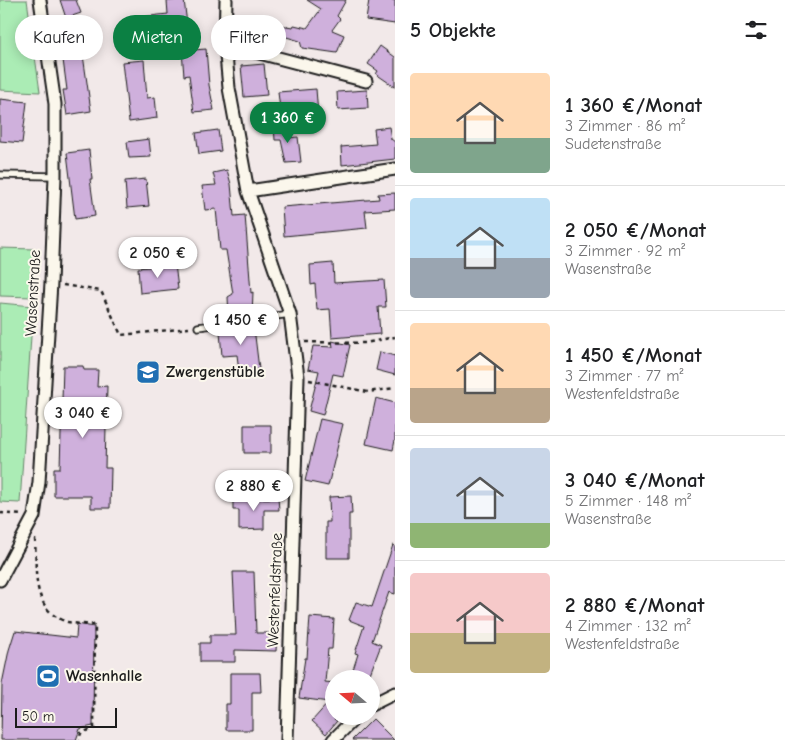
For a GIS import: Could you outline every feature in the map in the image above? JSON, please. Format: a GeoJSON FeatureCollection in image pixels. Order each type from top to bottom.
{"type":"FeatureCollection","features":[{"type":"Feature","properties":{"kind":"street","name":"Wasenstraße"},"geometry":{"type":"LineString","coordinates":[[0,580],[34,516],[39,482],[51,283],[55,176],[55,104],[40,0]]}},
{"type":"Feature","properties":{"kind":"street","name":"Westenfeldstraße"},"geometry":{"type":"LineString","coordinates":[[226,0],[226,15]]}},
{"type":"Feature","properties":{"kind":"street","name":"Westenfeldstraße"},"geometry":{"type":"LineString","coordinates":[[227,60],[229,88],[248,191],[290,314],[298,377],[287,740]]}},
{"type":"Feature","properties":{"kind":"street"},"geometry":{"type":"LineString","coordinates":[[286,60],[366,81]]}},
{"type":"Feature","properties":{"kind":"street"},"geometry":{"type":"LineString","coordinates":[[248,191],[395,169]]}},
{"type":"Feature","properties":{"kind":"street"},"geometry":{"type":"LineString","coordinates":[[380,700],[395,693]]}},
{"type":"Feature","properties":{"kind":"street"},"geometry":{"type":"LineString","coordinates":[[333,740],[348,725]]}},
{"type":"Feature","properties":{"kind":"lane"},"geometry":{"type":"LineString","coordinates":[[0,175],[55,176]]}},
{"type":"Feature","properties":{"kind":"lane"},"geometry":{"type":"LineString","coordinates":[[198,327],[290,314]]}},
{"type":"Feature","properties":{"kind":"path"},"geometry":{"type":"LineString","coordinates":[[51,283],[101,292],[121,335],[198,327]]}},
{"type":"Feature","properties":{"kind":"path"},"geometry":{"type":"LineString","coordinates":[[294,342],[364,343],[395,337]]}},
{"type":"Feature","properties":{"kind":"path"},"geometry":{"type":"LineString","coordinates":[[298,377],[368,392],[395,388]]}},
{"type":"Feature","properties":{"kind":"path"},"geometry":{"type":"LineString","coordinates":[[0,513],[34,516],[38,591],[46,610],[66,621],[95,625],[94,728],[81,733],[79,740]]}},
{"type":"Feature","properties":{"kind":"green space"},"geometry":{"type":"Polygon","coordinates":[[[0,0],[27,0],[29,15],[15,15],[15,60],[35,60],[40,92],[0,90],[0,0]]]}},
{"type":"Feature","properties":{"kind":"green space"},"geometry":{"type":"Polygon","coordinates":[[[0,248],[34,249],[33,297],[0,296],[0,248]]]}},
{"type":"Feature","properties":{"kind":"green space"},"geometry":{"type":"Polygon","coordinates":[[[0,303],[33,306],[20,503],[0,502],[0,303]]]}},
{"type":"Feature","properties":{"kind":"building"},"geometry":{"type":"Polygon","coordinates":[[[60,0],[76,0],[81,13],[65,15],[60,0]]]}},
{"type":"Feature","properties":{"kind":"building"},"geometry":{"type":"Polygon","coordinates":[[[184,0],[186,15],[159,15],[168,14],[167,1],[184,0]]]}},
{"type":"Feature","properties":{"kind":"building"},"geometry":{"type":"Polygon","coordinates":[[[307,0],[346,0],[337,16],[340,19],[332,30],[344,35],[337,53],[302,48],[300,41],[286,37],[286,26],[293,27],[294,25],[307,28],[321,9],[307,0]]]}},
{"type":"Feature","properties":{"kind":"building"},"geometry":{"type":"Polygon","coordinates":[[[369,0],[395,0],[395,24],[366,20],[369,0]]]}},
{"type":"Feature","properties":{"kind":"building"},"geometry":{"type":"Polygon","coordinates":[[[380,46],[395,57],[395,87],[376,74],[378,71],[368,64],[380,46]]]}},
{"type":"Feature","properties":{"kind":"building"},"geometry":{"type":"Polygon","coordinates":[[[201,49],[206,49],[209,85],[214,110],[194,112],[189,75],[184,76],[183,60],[201,60],[201,49]]]}},
{"type":"Feature","properties":{"kind":"building"},"geometry":{"type":"Polygon","coordinates":[[[63,60],[84,60],[91,111],[67,115],[63,90],[67,90],[63,60]]]}},
{"type":"Feature","properties":{"kind":"building"},"geometry":{"type":"Polygon","coordinates":[[[144,60],[147,98],[155,97],[157,118],[129,122],[122,62],[144,60]]]}},
{"type":"Feature","properties":{"kind":"building"},"geometry":{"type":"Polygon","coordinates":[[[264,64],[267,95],[244,97],[241,66],[264,64]]]}},
{"type":"Feature","properties":{"kind":"building"},"geometry":{"type":"Polygon","coordinates":[[[316,89],[318,115],[281,118],[278,92],[316,89]]]}},
{"type":"Feature","properties":{"kind":"building"},"geometry":{"type":"Polygon","coordinates":[[[367,90],[368,108],[338,110],[337,92],[367,90]]]}},
{"type":"Feature","properties":{"kind":"building"},"geometry":{"type":"Polygon","coordinates":[[[0,99],[27,102],[22,143],[0,141],[0,99]]]}},
{"type":"Feature","properties":{"kind":"building"},"geometry":{"type":"Polygon","coordinates":[[[286,124],[287,138],[298,137],[301,162],[286,163],[281,140],[275,140],[274,125],[286,124]]]}},
{"type":"Feature","properties":{"kind":"building"},"geometry":{"type":"Polygon","coordinates":[[[389,127],[391,139],[395,142],[395,159],[342,165],[341,147],[376,144],[374,129],[389,127]]]}},
{"type":"Feature","properties":{"kind":"building"},"geometry":{"type":"Polygon","coordinates":[[[218,130],[221,151],[199,154],[196,133],[218,130]]]}},
{"type":"Feature","properties":{"kind":"building"},"geometry":{"type":"Polygon","coordinates":[[[149,139],[151,157],[129,158],[127,142],[149,139]]]}},
{"type":"Feature","properties":{"kind":"building"},"geometry":{"type":"Polygon","coordinates":[[[89,150],[92,179],[90,179],[95,216],[75,219],[67,153],[89,150]]]}},
{"type":"Feature","properties":{"kind":"building"},"geometry":{"type":"Polygon","coordinates":[[[227,170],[231,184],[234,216],[245,215],[251,293],[253,292],[252,315],[229,318],[228,297],[233,294],[226,250],[220,250],[216,209],[205,210],[202,186],[216,185],[213,173],[227,170]]]}},
{"type":"Feature","properties":{"kind":"building"},"geometry":{"type":"Polygon","coordinates":[[[146,179],[149,206],[127,208],[125,181],[146,179]]]}},
{"type":"Feature","properties":{"kind":"building"},"geometry":{"type":"Polygon","coordinates":[[[395,193],[395,209],[365,211],[367,228],[284,236],[282,207],[379,199],[378,194],[395,193]]]}},
{"type":"Feature","properties":{"kind":"building"},"geometry":{"type":"Polygon","coordinates":[[[333,263],[334,283],[384,280],[386,307],[378,307],[380,334],[332,338],[330,309],[317,310],[315,284],[311,285],[310,265],[333,263]]]}},
{"type":"Feature","properties":{"kind":"building"},"geometry":{"type":"Polygon","coordinates":[[[175,264],[178,289],[140,293],[138,268],[175,264]]]}},
{"type":"Feature","properties":{"kind":"building"},"geometry":{"type":"Polygon","coordinates":[[[251,324],[251,328],[254,328],[259,369],[239,371],[237,355],[222,356],[220,332],[230,331],[230,327],[251,324]]]}},
{"type":"Feature","properties":{"kind":"building"},"geometry":{"type":"Polygon","coordinates":[[[332,341],[350,345],[343,376],[333,374],[323,415],[309,411],[319,371],[308,369],[313,346],[333,347],[332,341]]]}},
{"type":"Feature","properties":{"kind":"building"},"geometry":{"type":"Polygon","coordinates":[[[380,352],[395,356],[395,375],[376,370],[380,352]]]}},
{"type":"Feature","properties":{"kind":"building"},"geometry":{"type":"Polygon","coordinates":[[[63,366],[83,366],[84,370],[98,370],[97,387],[107,386],[105,468],[111,468],[110,508],[91,508],[91,496],[54,496],[54,468],[60,468],[63,366]]]}},
{"type":"Feature","properties":{"kind":"building"},"geometry":{"type":"Polygon","coordinates":[[[376,398],[395,403],[395,440],[393,450],[366,444],[376,398]]]}},
{"type":"Feature","properties":{"kind":"building"},"geometry":{"type":"Polygon","coordinates":[[[320,419],[343,424],[328,486],[305,481],[320,419]]]}},
{"type":"Feature","properties":{"kind":"building"},"geometry":{"type":"Polygon","coordinates":[[[244,425],[271,425],[271,453],[244,453],[244,425]]]}},
{"type":"Feature","properties":{"kind":"building"},"geometry":{"type":"Polygon","coordinates":[[[254,496],[254,499],[278,498],[279,510],[264,510],[264,529],[239,530],[239,510],[233,510],[233,500],[242,500],[242,497],[254,496]]]}},
{"type":"Feature","properties":{"kind":"building"},"geometry":{"type":"Polygon","coordinates":[[[351,496],[352,514],[349,514],[349,558],[326,558],[326,522],[330,522],[329,497],[351,496]]]}},
{"type":"Feature","properties":{"kind":"building"},"geometry":{"type":"Polygon","coordinates":[[[393,545],[395,546],[395,594],[389,592],[372,641],[381,645],[371,670],[353,670],[358,654],[355,653],[364,626],[349,620],[356,602],[372,607],[393,545]]]}},
{"type":"Feature","properties":{"kind":"building"},"geometry":{"type":"Polygon","coordinates":[[[233,572],[254,572],[256,633],[277,633],[276,651],[235,650],[235,662],[200,662],[200,643],[210,643],[210,635],[236,635],[233,572]]]}},
{"type":"Feature","properties":{"kind":"building"},"geometry":{"type":"Polygon","coordinates":[[[310,617],[334,619],[332,649],[328,649],[325,670],[325,701],[299,698],[305,658],[307,658],[310,617]]]}},
{"type":"Feature","properties":{"kind":"building","name":"Wasenhalle"},"geometry":{"type":"Polygon","coordinates":[[[77,624],[94,627],[93,726],[80,729],[76,740],[1,740],[2,684],[15,631],[76,638],[77,624]]]}},
{"type":"Feature","properties":{"kind":"building"},"geometry":{"type":"Polygon","coordinates":[[[230,673],[260,673],[261,692],[252,692],[252,730],[226,730],[226,704],[230,704],[230,673]]]}},
{"type":"Feature","properties":{"kind":"building"},"geometry":{"type":"Polygon","coordinates":[[[325,706],[325,725],[334,725],[326,734],[312,721],[325,706]]]}},
{"type":"Feature","properties":{"kind":"building"},"geometry":{"type":"Polygon","coordinates":[[[367,725],[379,725],[394,740],[352,740],[367,725]]]}},
{"type":"Feature","properties":{"kind":"place","name":"Zwergenstüble"},"geometry":{"type":"Point","coordinates":[148,372]}},
{"type":"Feature","properties":{"kind":"place","name":"Wasenhalle"},"geometry":{"type":"Point","coordinates":[48,676]}}]}
